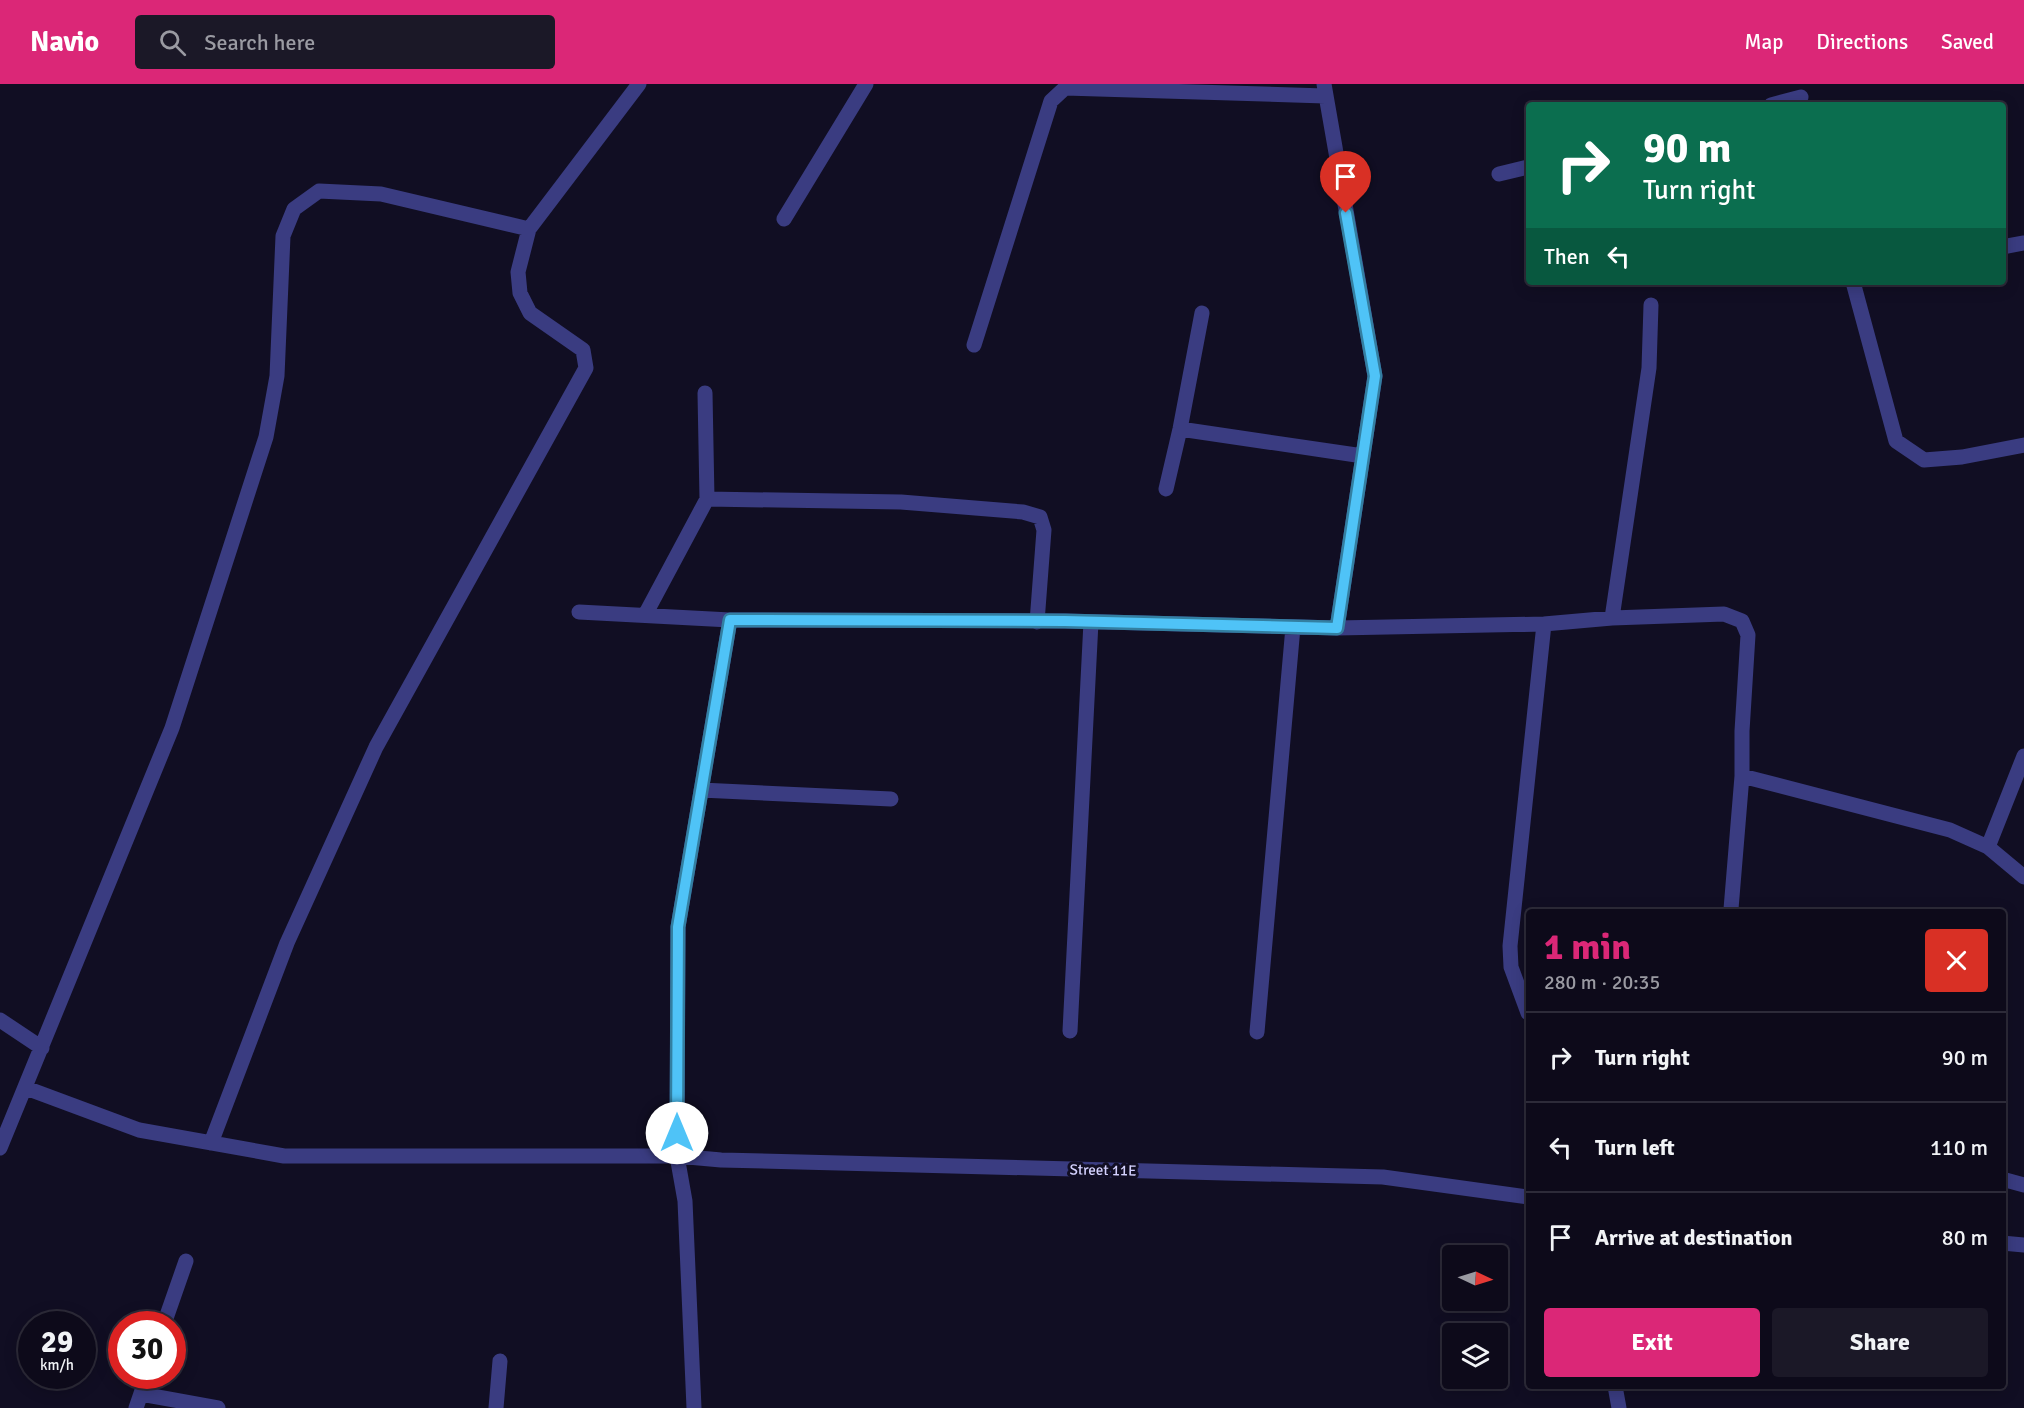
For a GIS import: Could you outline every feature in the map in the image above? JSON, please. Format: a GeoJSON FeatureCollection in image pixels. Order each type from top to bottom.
{"type":"FeatureCollection","features":[{"type":"Feature","properties":{"kind":"street"},"geometry":{"type":"LineString","coordinates":[[211,1143],[286,943],[376,747],[586,368],[583,350],[530,313],[520,293],[518,272],[530,229],[639,84]]}},
{"type":"Feature","properties":{"kind":"street"},"geometry":{"type":"LineString","coordinates":[[784,219],[866,84]]}},
{"type":"Feature","properties":{"kind":"street"},"geometry":{"type":"LineString","coordinates":[[974,345],[1052,101],[1065,88],[1324,90],[1375,376],[1337,628]]}},
{"type":"Feature","properties":{"kind":"street"},"geometry":{"type":"LineString","coordinates":[[1780,102],[1801,95]]}},
{"type":"Feature","properties":{"kind":"street"},"geometry":{"type":"LineString","coordinates":[[1499,174],[1526,167]]}},
{"type":"Feature","properties":{"kind":"street"},"geometry":{"type":"LineString","coordinates":[[0,1148],[172,728],[266,437],[277,376],[283,236],[294,208],[319,191],[381,194],[530,229]]}},
{"type":"Feature","properties":{"kind":"street"},"geometry":{"type":"LineString","coordinates":[[2006,246],[2024,243]]}},
{"type":"Feature","properties":{"kind":"street"},"geometry":{"type":"LineString","coordinates":[[1854,285],[1896,441],[1924,460],[1962,457],[2024,446]]}},
{"type":"Feature","properties":{"kind":"street"},"geometry":{"type":"LineString","coordinates":[[1612,618],[1649,368],[1651,305]]}},
{"type":"Feature","properties":{"kind":"street"},"geometry":{"type":"LineString","coordinates":[[1166,489],[1202,313]]}},
{"type":"Feature","properties":{"kind":"street"},"geometry":{"type":"LineString","coordinates":[[645,615],[707,499],[705,393]]}},
{"type":"Feature","properties":{"kind":"street"},"geometry":{"type":"LineString","coordinates":[[1180,429],[1363,456]]}},
{"type":"Feature","properties":{"kind":"street"},"geometry":{"type":"LineString","coordinates":[[707,499],[901,502],[1023,512],[1040,517],[1044,530],[1037,622]]}},
{"type":"Feature","properties":{"kind":"street"},"geometry":{"type":"LineString","coordinates":[[579,612],[730,620],[1091,622],[1337,628],[1544,624],[1612,618],[1724,614],[1742,621],[1748,635],[1742,731],[1742,776],[1731,909]]}},
{"type":"Feature","properties":{"kind":"street"},"geometry":{"type":"LineString","coordinates":[[694,1408],[685,1201],[677,1156],[678,927],[730,620]]}},
{"type":"Feature","properties":{"kind":"street"},"geometry":{"type":"LineString","coordinates":[[1070,1031],[1091,622]]}},
{"type":"Feature","properties":{"kind":"street"},"geometry":{"type":"LineString","coordinates":[[1526,1007],[1512,967],[1510,946],[1544,624]]}},
{"type":"Feature","properties":{"kind":"street"},"geometry":{"type":"LineString","coordinates":[[1257,1032],[1293,627]]}},
{"type":"Feature","properties":{"kind":"street"},"geometry":{"type":"LineString","coordinates":[[1988,847],[2024,756]]}},
{"type":"Feature","properties":{"kind":"street"},"geometry":{"type":"LineString","coordinates":[[1742,776],[1950,830],[1988,847],[2024,877]]}},
{"type":"Feature","properties":{"kind":"street"},"geometry":{"type":"LineString","coordinates":[[701,790],[891,799]]}},
{"type":"Feature","properties":{"kind":"street"},"geometry":{"type":"LineString","coordinates":[[0,1020],[42,1048]]}},
{"type":"Feature","properties":{"kind":"street","name":"Street 11E"},"geometry":{"type":"LineString","coordinates":[[26,1088],[139,1130],[284,1156],[677,1156],[721,1160],[1383,1177],[1526,1197]]}},
{"type":"Feature","properties":{"kind":"street"},"geometry":{"type":"LineString","coordinates":[[2006,1180],[2024,1185]]}},
{"type":"Feature","properties":{"kind":"street"},"geometry":{"type":"LineString","coordinates":[[2006,1243],[2024,1245]]}},
{"type":"Feature","properties":{"kind":"street"},"geometry":{"type":"LineString","coordinates":[[169,1311],[186,1261]]}},
{"type":"Feature","properties":{"kind":"street"},"geometry":{"type":"LineString","coordinates":[[496,1408],[500,1361]]}},
{"type":"Feature","properties":{"kind":"street"},"geometry":{"type":"LineString","coordinates":[[1616,1389],[1619,1408]]}},
{"type":"Feature","properties":{"kind":"street"},"geometry":{"type":"LineString","coordinates":[[139,1401],[218,1408]]}},
{"type":"Feature","properties":{"kind":"route"},"geometry":{"type":"LineString","coordinates":[[677,1133],[678,927],[730,620],[1065,621],[1337,628],[1375,376],[1346,213]]}}]}
